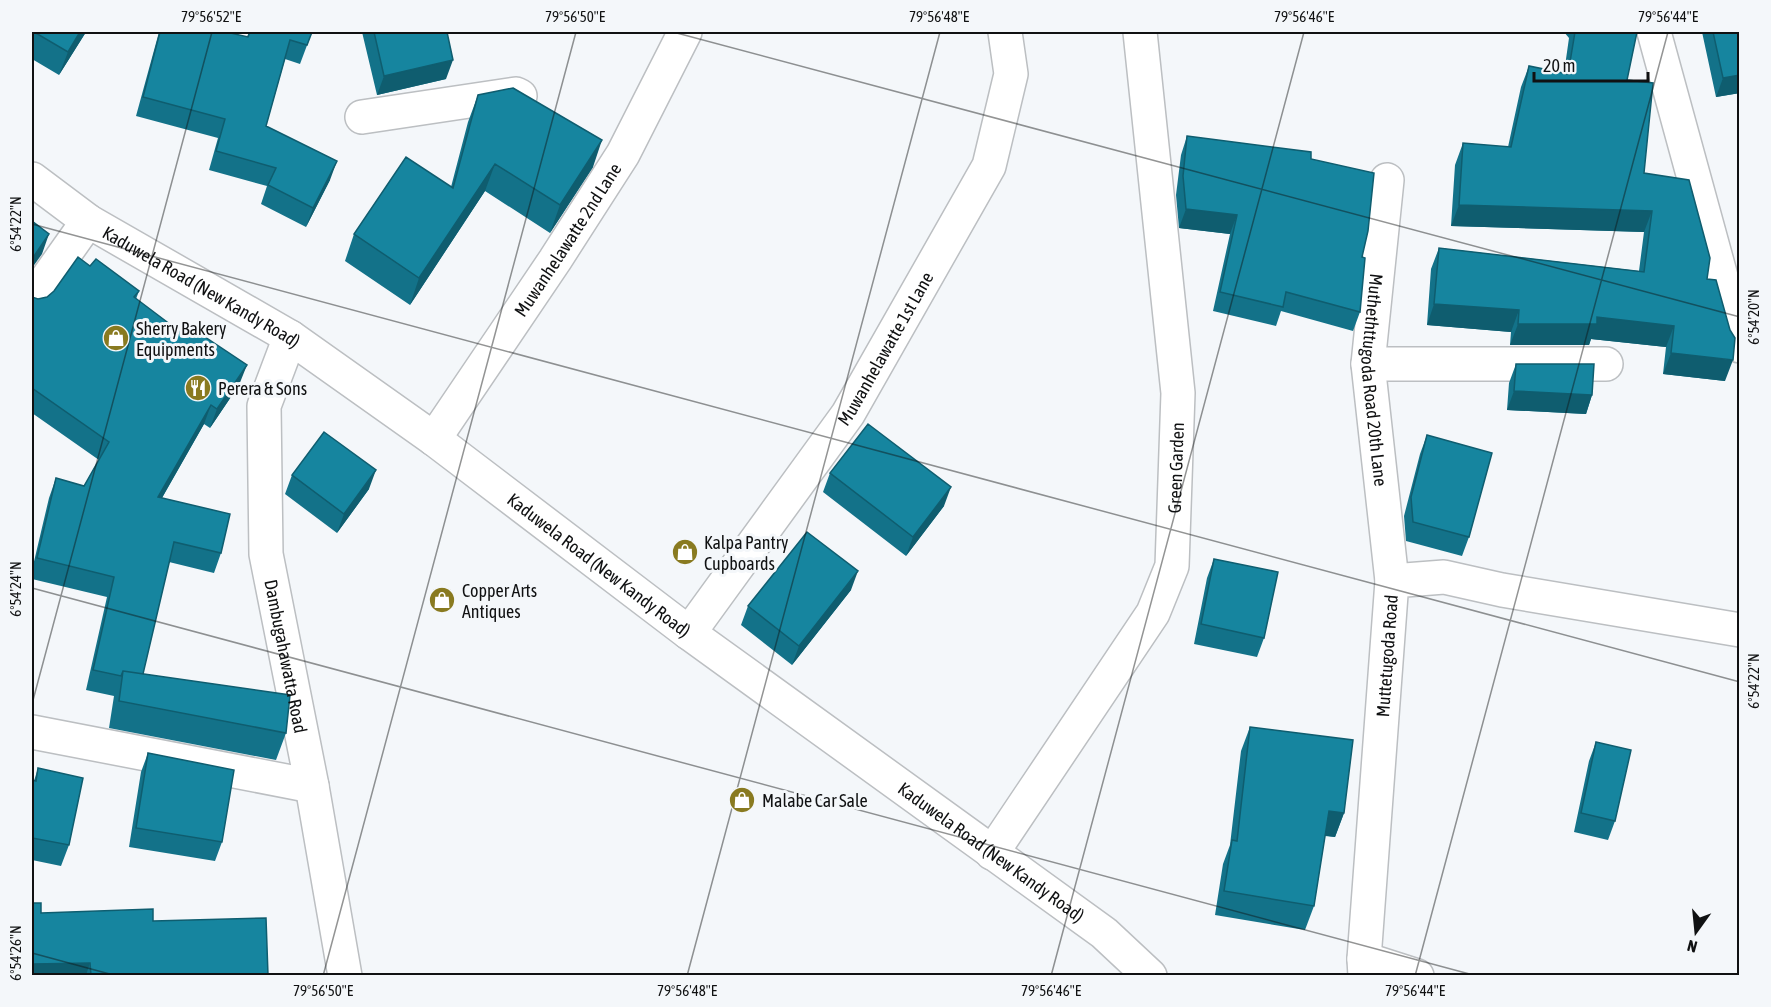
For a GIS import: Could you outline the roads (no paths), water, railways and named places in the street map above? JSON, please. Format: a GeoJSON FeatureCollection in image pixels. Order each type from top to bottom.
{"type":"FeatureCollection","features":[{"type":"Feature","properties":{"kind":"street","name":"Muwanhelawatte 2nd Lane"},"geometry":{"type":"LineString","coordinates":[[434,439],[555,260],[623,153],[685,32]]}},
{"type":"Feature","properties":{"kind":"street","name":"Muwanhelawatte 1st Lane"},"geometry":{"type":"LineString","coordinates":[[689,633],[848,414],[990,166],[1011,74],[1005,32]]}},
{"type":"Feature","properties":{"kind":"street","name":"Green Garden"},"geometry":{"type":"LineString","coordinates":[[992,853],[1153,613],[1173,566],[1178,393],[1140,32]]}},
{"type":"Feature","properties":{"kind":"street"},"geometry":{"type":"LineString","coordinates":[[1654,32],[1740,346]]}},
{"type":"Feature","properties":{"kind":"street"},"geometry":{"type":"LineString","coordinates":[[362,117],[516,94],[545,110]]}},
{"type":"Feature","properties":{"kind":"street"},"geometry":{"type":"LineString","coordinates":[[594,137],[623,153]]}},
{"type":"Feature","properties":{"kind":"street","name":"Kaduwela Road (New Kandy Road)"},"geometry":{"type":"LineString","coordinates":[[32,179],[88,221],[290,337],[434,439],[689,633],[1104,933],[1150,975]]}},
{"type":"Feature","properties":{"kind":"street","name":"Muthethttugoda Road 20th Lane"},"geometry":{"type":"LineString","coordinates":[[1388,180],[1368,363],[1392,581]]}},
{"type":"Feature","properties":{"kind":"street"},"geometry":{"type":"LineString","coordinates":[[32,300],[88,221]]}},
{"type":"Feature","properties":{"kind":"street","name":"Dambugahawatta Road"},"geometry":{"type":"LineString","coordinates":[[290,337],[264,406],[266,554],[312,786],[345,975]]}},
{"type":"Feature","properties":{"kind":"street"},"geometry":{"type":"LineString","coordinates":[[1368,363],[1606,364]]}},
{"type":"Feature","properties":{"kind":"street","name":"Muttetugoda Road"},"geometry":{"type":"LineString","coordinates":[[1365,967],[1392,581],[1443,577],[1502,590],[1740,630]]}},
{"type":"Feature","properties":{"kind":"street"},"geometry":{"type":"LineString","coordinates":[[32,732],[312,786]]}},
{"type":"Feature","properties":{"kind":"street"},"geometry":{"type":"LineString","coordinates":[[1365,967],[1417,975]]}},
{"type":"Feature","properties":{"kind":"place","name":"Sherry Bakery Equipments"},"geometry":{"type":"Point","coordinates":[116,338]}},
{"type":"Feature","properties":{"kind":"place","name":"Perera & Sons"},"geometry":{"type":"Point","coordinates":[198,388]}},
{"type":"Feature","properties":{"kind":"place","name":"Kalpa Pantry Cupboards"},"geometry":{"type":"Point","coordinates":[685,552]}},
{"type":"Feature","properties":{"kind":"place","name":"Copper Arts Antiques"},"geometry":{"type":"Point","coordinates":[442,600]}},
{"type":"Feature","properties":{"kind":"place","name":"Malabe Car Sale"},"geometry":{"type":"Point","coordinates":[742,800]}}]}
